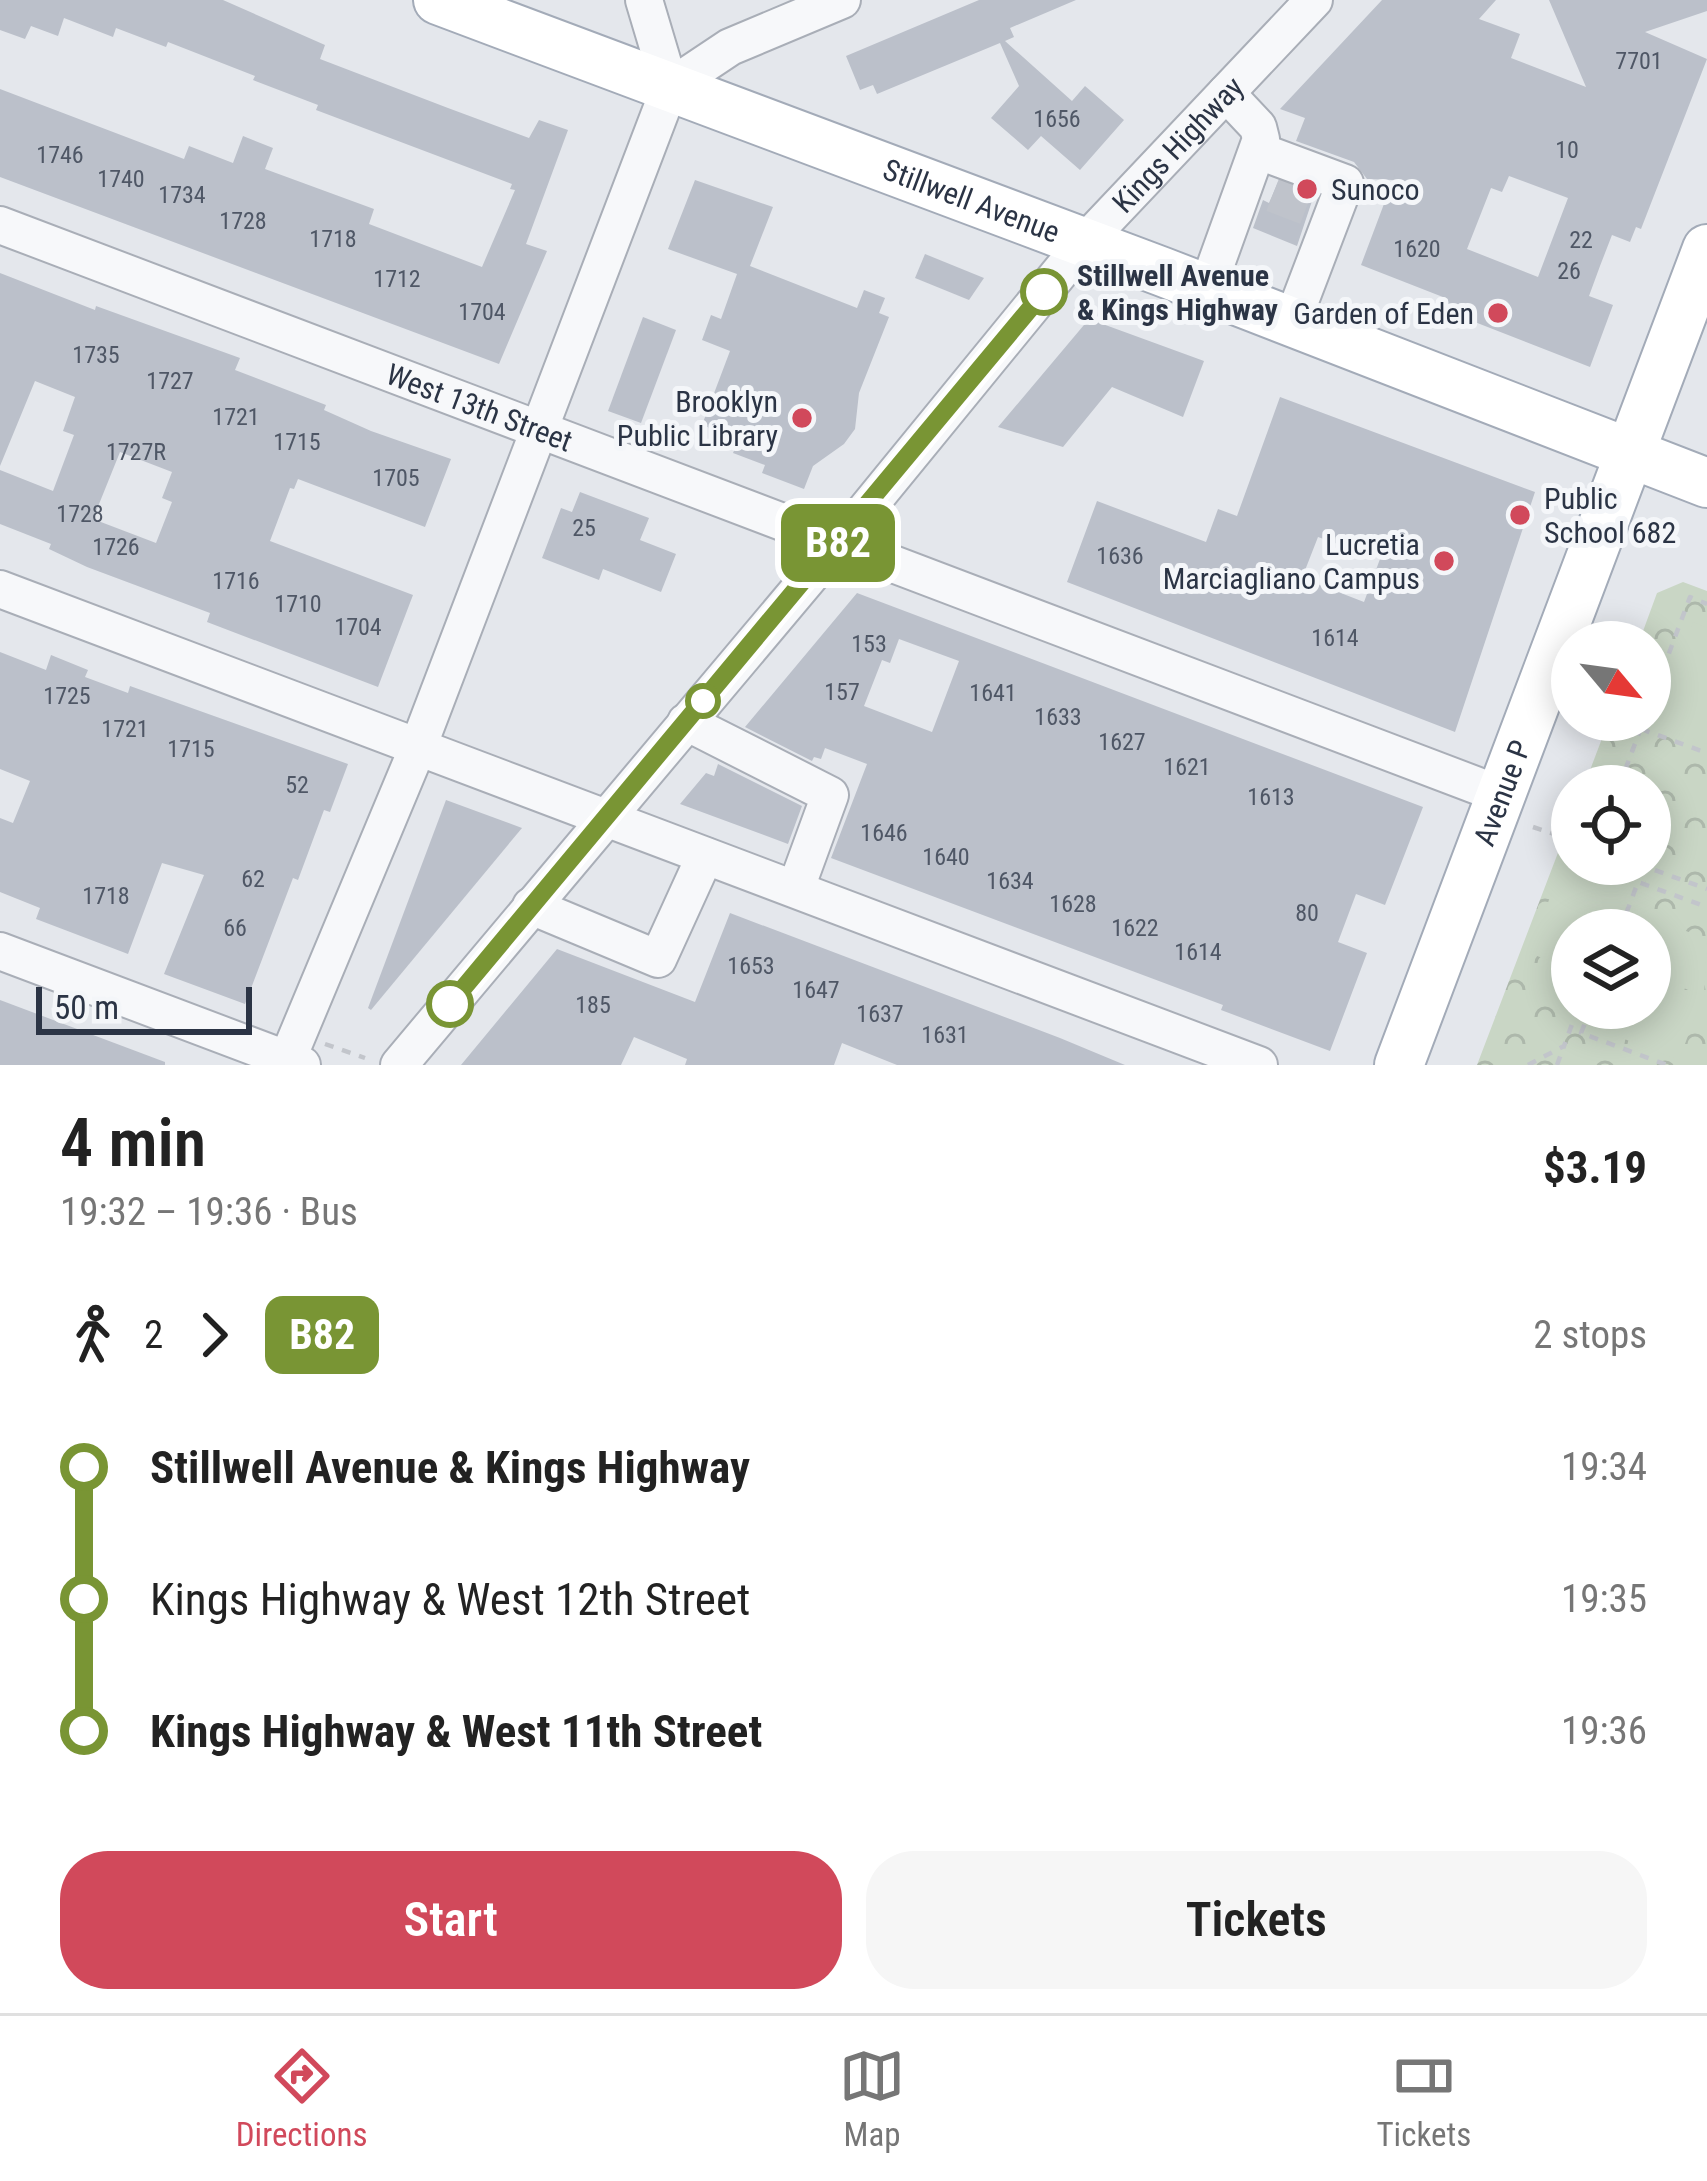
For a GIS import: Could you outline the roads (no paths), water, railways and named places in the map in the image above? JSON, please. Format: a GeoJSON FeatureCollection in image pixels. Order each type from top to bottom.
{"type":"FeatureCollection","features":[{"type":"Feature","properties":{"kind":"main road","name":"Stillwell Avenue"},"geometry":{"type":"LineString","coordinates":[[438,0],[1707,483]]}},
{"type":"Feature","properties":{"kind":"main road","name":"Avenue P"},"geometry":{"type":"LineString","coordinates":[[1400,1065],[1707,249]]}},
{"type":"Feature","properties":{"kind":"street"},"geometry":{"type":"LineString","coordinates":[[644,0],[670,87]]}},
{"type":"Feature","properties":{"kind":"street"},"geometry":{"type":"LineString","coordinates":[[0,951],[297,1057],[670,87],[730,47],[842,0]]}},
{"type":"Feature","properties":{"kind":"street","name":"Kings Highway"},"geometry":{"type":"LineString","coordinates":[[382,1061],[531,906],[1083,244],[1314,0]]}},
{"type":"Feature","properties":{"kind":"street"},"geometry":{"type":"LineString","coordinates":[[1207,290],[1259,176],[1258,127],[1226,93]]}},
{"type":"Feature","properties":{"kind":"street"},"geometry":{"type":"LineString","coordinates":[[1259,176],[1345,183],[1321,212],[1292,322]]}},
{"type":"Feature","properties":{"kind":"street","name":"West 13th Street"},"geometry":{"type":"LineString","coordinates":[[0,225],[1499,794]]}},
{"type":"Feature","properties":{"kind":"street"},"geometry":{"type":"LineString","coordinates":[[0,589],[1259,1065]]}},
{"type":"Feature","properties":{"kind":"street"},"geometry":{"type":"LineString","coordinates":[[686,722],[830,795],[796,888]]}},
{"type":"Feature","properties":{"kind":"street"},"geometry":{"type":"LineString","coordinates":[[531,906],[658,959],[705,856]]}},
{"type":"Feature","properties":{"kind":"tunnel"},"geometry":{"type":"LineString","coordinates":[[1273,194],[1309,208]]}},
{"type":"Feature","properties":{"kind":"place","name":"Sunoco"},"geometry":{"type":"Point","coordinates":[1307,189]}},
{"type":"Feature","properties":{"kind":"place","name":"Stillwell Avenue & Kings Highway"},"geometry":{"type":"Point","coordinates":[1044,292]}},
{"type":"Feature","properties":{"kind":"place","name":"Garden of Eden"},"geometry":{"type":"Point","coordinates":[1498,313]}},
{"type":"Feature","properties":{"kind":"place","name":"Brooklyn Public Library"},"geometry":{"type":"Point","coordinates":[802,418]}},
{"type":"Feature","properties":{"kind":"place","name":"Public School 682"},"geometry":{"type":"Point","coordinates":[1520,515]}},
{"type":"Feature","properties":{"kind":"place","name":"Lucretia Marciagliano Campus"},"geometry":{"type":"Point","coordinates":[1444,561]}}]}
